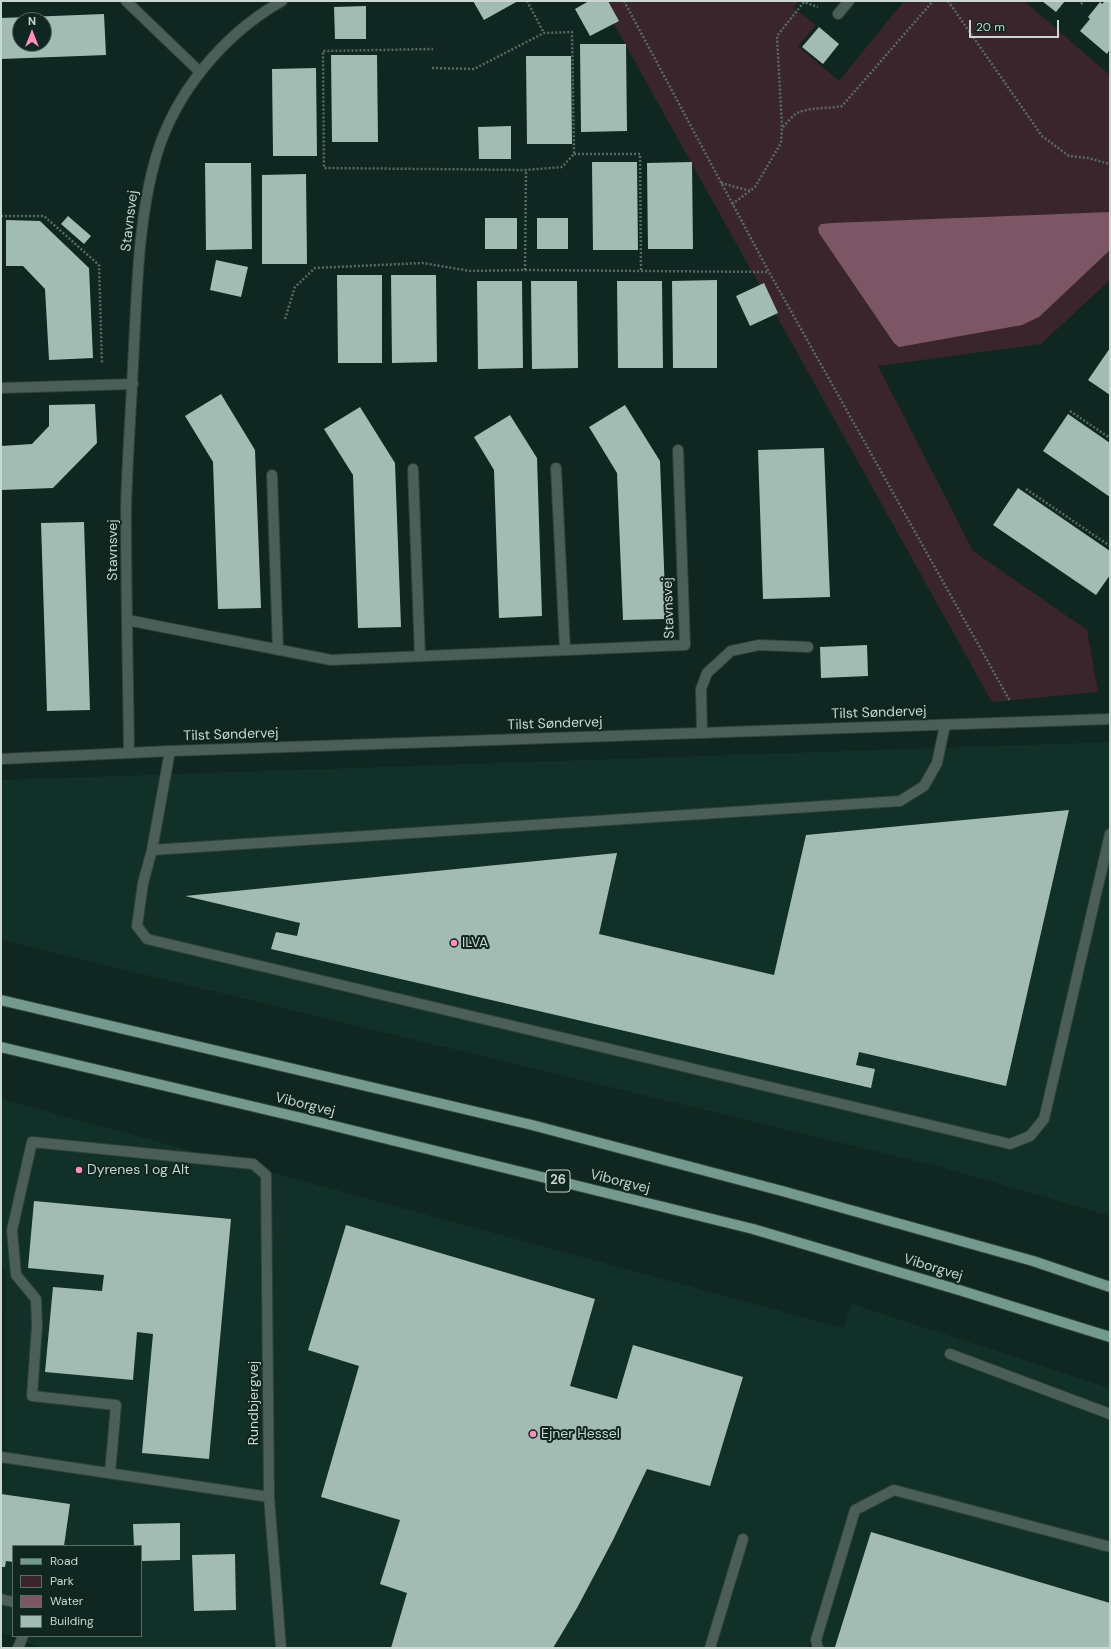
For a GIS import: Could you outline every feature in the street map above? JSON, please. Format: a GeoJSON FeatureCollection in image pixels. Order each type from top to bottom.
{"type":"FeatureCollection","features":[{"type":"Feature","properties":{"kind":"main road"},"geometry":{"type":"LineString","coordinates":[[1,1000],[532,1125],[782,1191],[1010,1255],[1110,1287]]}},
{"type":"Feature","properties":{"kind":"main road","name":"Viborgvej"},"geometry":{"type":"LineString","coordinates":[[1,1047],[306,1119],[753,1229],[967,1292],[1110,1338]]}},
{"type":"Feature","properties":{"kind":"street"},"geometry":{"type":"LineString","coordinates":[[126,1],[200,72]]}},
{"type":"Feature","properties":{"kind":"street","name":"Stavnsvej"},"geometry":{"type":"LineString","coordinates":[[129,752],[126,509],[137,286],[145,202],[156,156],[174,112],[200,72],[229,40],[262,12],[282,1]]}},
{"type":"Feature","properties":{"kind":"street"},"geometry":{"type":"LineString","coordinates":[[838,14],[849,1]]}},
{"type":"Feature","properties":{"kind":"street"},"geometry":{"type":"LineString","coordinates":[[1,388],[133,384]]}},
{"type":"Feature","properties":{"kind":"street","name":"Stavnsvej"},"geometry":{"type":"LineString","coordinates":[[127,620],[331,660],[685,645],[678,450]]}},
{"type":"Feature","properties":{"kind":"street"},"geometry":{"type":"LineString","coordinates":[[556,468],[565,650]]}},
{"type":"Feature","properties":{"kind":"street"},"geometry":{"type":"LineString","coordinates":[[412,469],[420,656]]}},
{"type":"Feature","properties":{"kind":"street"},"geometry":{"type":"LineString","coordinates":[[272,475],[278,650]]}},
{"type":"Feature","properties":{"kind":"street"},"geometry":{"type":"LineString","coordinates":[[702,733],[701,689],[707,673],[731,651],[759,645],[808,647]]}},
{"type":"Feature","properties":{"kind":"street","name":"Tilst Søndervej"},"geometry":{"type":"LineString","coordinates":[[1,759],[129,752],[1110,719]]}},
{"type":"Feature","properties":{"kind":"street"},"geometry":{"type":"LineString","coordinates":[[152,850],[900,801],[924,786],[937,763],[945,725]]}},
{"type":"Feature","properties":{"kind":"street"},"geometry":{"type":"LineString","coordinates":[[170,751],[152,850],[143,883],[137,926],[146,939],[1010,1144],[1030,1136],[1044,1119],[1110,834]]}},
{"type":"Feature","properties":{"kind":"street","name":"Rundbjergvej"},"geometry":{"type":"LineString","coordinates":[[110,1473],[116,1404],[32,1396],[37,1326],[36,1299],[16,1275],[12,1230],[32,1142],[253,1164],[266,1175],[268,1497],[281,1648]]}},
{"type":"Feature","properties":{"kind":"street"},"geometry":{"type":"LineString","coordinates":[[950,1354],[1110,1414]]}},
{"type":"Feature","properties":{"kind":"street"},"geometry":{"type":"LineString","coordinates":[[1,1457],[268,1497]]}},
{"type":"Feature","properties":{"kind":"street"},"geometry":{"type":"LineString","coordinates":[[818,1648],[816,1640],[855,1510],[894,1490],[1110,1547]]}},
{"type":"Feature","properties":{"kind":"street"},"geometry":{"type":"LineString","coordinates":[[710,1648],[743,1539]]}},
{"type":"Feature","properties":{"kind":"street"},"geometry":{"type":"LineString","coordinates":[[1,1599],[12,1602]]}},
{"type":"Feature","properties":{"kind":"street"},"geometry":{"type":"LineString","coordinates":[[18,1648],[23,1637]]}},
{"type":"Feature","properties":{"kind":"path"},"geometry":{"type":"LineString","coordinates":[[527,1],[544,33]]}},
{"type":"Feature","properties":{"kind":"path"},"geometry":{"type":"LineString","coordinates":[[624,1],[769,272],[1021,721]]}},
{"type":"Feature","properties":{"kind":"path"},"geometry":{"type":"LineString","coordinates":[[782,127],[797,114],[808,110],[831,109],[842,106],[933,1]]}},
{"type":"Feature","properties":{"kind":"path"},"geometry":{"type":"LineString","coordinates":[[948,1],[1042,136],[1069,156],[1088,158],[1110,164]]}},
{"type":"Feature","properties":{"kind":"path"},"geometry":{"type":"LineString","coordinates":[[732,204],[755,188],[781,143],[782,127],[777,36],[804,2],[838,14]]}},
{"type":"Feature","properties":{"kind":"path"},"geometry":{"type":"LineString","coordinates":[[432,68],[474,69],[544,33],[572,32],[574,154],[562,167],[526,170],[324,168],[323,51],[433,49]]}},
{"type":"Feature","properties":{"kind":"path"},"geometry":{"type":"LineString","coordinates":[[574,154],[640,154],[641,271]]}},
{"type":"Feature","properties":{"kind":"path"},"geometry":{"type":"LineString","coordinates":[[525,270],[526,170]]}},
{"type":"Feature","properties":{"kind":"path"},"geometry":{"type":"LineString","coordinates":[[721,182],[750,191]]}},
{"type":"Feature","properties":{"kind":"path"},"geometry":{"type":"LineString","coordinates":[[1,216],[44,216],[99,265],[102,385]]}},
{"type":"Feature","properties":{"kind":"path"},"geometry":{"type":"LineString","coordinates":[[286,319],[295,287],[315,268],[422,263],[470,271],[769,272]]}},
{"type":"Feature","properties":{"kind":"path"},"geometry":{"type":"LineString","coordinates":[[1070,411],[1110,438]]}},
{"type":"Feature","properties":{"kind":"path"},"geometry":{"type":"LineString","coordinates":[[1026,489],[1110,546]]}},
{"type":"Feature","properties":{"kind":"shaded area"},"geometry":{"type":"Polygon","coordinates":[[[1110,742],[1110,1216],[941,1167],[1,940],[1,780],[1110,742]]]}},
{"type":"Feature","properties":{"kind":"shaded area"},"geometry":{"type":"Polygon","coordinates":[[[1,1099],[843,1328],[852,1304],[1110,1388],[1110,1648],[43,1648],[12,1637],[142,1637],[142,1545],[12,1545],[12,1637],[1,1633],[1,1480],[4,1480],[6,1275],[1,1263],[1,1099]]]}},
{"type":"Feature","properties":{"kind":"green space"},"geometry":{"type":"Polygon","coordinates":[[[601,1],[798,1],[794,8],[816,25],[798,46],[839,81],[904,1],[1024,1],[1110,75],[1110,280],[1041,344],[878,366],[973,551],[1087,630],[1098,692],[992,702],[601,1]]]}},
{"type":"Feature","properties":{"kind":"water"},"geometry":{"type":"Polygon","coordinates":[[[1110,212],[1110,250],[1039,317],[1022,325],[899,347],[894,343],[819,233],[818,228],[821,224],[832,223],[1110,212]]]}},
{"type":"Feature","properties":{"kind":"building"},"geometry":{"type":"Polygon","coordinates":[[[473,1],[518,1],[484,20],[473,1]]]}},
{"type":"Feature","properties":{"kind":"building"},"geometry":{"type":"Polygon","coordinates":[[[589,1],[608,1],[619,21],[590,36],[575,9],[589,1]]]}},
{"type":"Feature","properties":{"kind":"building"},"geometry":{"type":"Polygon","coordinates":[[[1042,1],[1065,1],[1056,12],[1042,1]]]}},
{"type":"Feature","properties":{"kind":"building"},"geometry":{"type":"Polygon","coordinates":[[[1105,1],[1110,1],[1110,49],[1107,54],[1080,31],[1090,19],[1088,17],[1100,2],[1102,4],[1105,1]]]}},
{"type":"Feature","properties":{"kind":"building"},"geometry":{"type":"Polygon","coordinates":[[[366,6],[366,39],[335,39],[334,7],[366,6]]]}},
{"type":"Feature","properties":{"kind":"building"},"geometry":{"type":"Polygon","coordinates":[[[104,14],[106,55],[1,59],[1,18],[12,18],[12,52],[52,52],[52,16],[104,14]]]}},
{"type":"Feature","properties":{"kind":"building"},"geometry":{"type":"Polygon","coordinates":[[[819,27],[839,44],[823,64],[802,47],[819,27]]]}},
{"type":"Feature","properties":{"kind":"building"},"geometry":{"type":"Polygon","coordinates":[[[580,44],[626,44],[627,131],[581,132],[580,44]]]}},
{"type":"Feature","properties":{"kind":"building"},"geometry":{"type":"Polygon","coordinates":[[[331,55],[377,55],[378,142],[332,142],[331,55]]]}},
{"type":"Feature","properties":{"kind":"building"},"geometry":{"type":"Polygon","coordinates":[[[526,56],[571,56],[572,144],[527,144],[526,56]]]}},
{"type":"Feature","properties":{"kind":"building"},"geometry":{"type":"Polygon","coordinates":[[[316,68],[317,156],[273,156],[272,69],[316,68]]]}},
{"type":"Feature","properties":{"kind":"building"},"geometry":{"type":"Polygon","coordinates":[[[511,126],[511,159],[479,159],[478,127],[511,126]]]}},
{"type":"Feature","properties":{"kind":"building"},"geometry":{"type":"Polygon","coordinates":[[[592,162],[637,162],[638,250],[593,250],[592,162]]]}},
{"type":"Feature","properties":{"kind":"building"},"geometry":{"type":"Polygon","coordinates":[[[692,162],[693,249],[648,249],[647,163],[692,162]]]}},
{"type":"Feature","properties":{"kind":"building"},"geometry":{"type":"Polygon","coordinates":[[[205,163],[251,163],[252,249],[206,250],[205,163]]]}},
{"type":"Feature","properties":{"kind":"building"},"geometry":{"type":"Polygon","coordinates":[[[306,174],[307,264],[262,264],[262,175],[306,174]]]}},
{"type":"Feature","properties":{"kind":"building"},"geometry":{"type":"Polygon","coordinates":[[[68,216],[91,236],[84,244],[61,224],[68,216]]]}},
{"type":"Feature","properties":{"kind":"building"},"geometry":{"type":"Polygon","coordinates":[[[485,218],[517,218],[517,249],[485,249],[485,218]]]}},
{"type":"Feature","properties":{"kind":"building"},"geometry":{"type":"Polygon","coordinates":[[[537,218],[568,218],[568,249],[537,249],[537,218]]]}},
{"type":"Feature","properties":{"kind":"building"},"geometry":{"type":"Polygon","coordinates":[[[6,220],[40,221],[89,268],[93,358],[49,360],[45,289],[23,266],[6,266],[6,220]]]}},
{"type":"Feature","properties":{"kind":"building"},"geometry":{"type":"Polygon","coordinates":[[[216,260],[248,267],[241,297],[210,290],[216,260]]]}},
{"type":"Feature","properties":{"kind":"building"},"geometry":{"type":"Polygon","coordinates":[[[337,275],[382,275],[382,363],[338,363],[337,275]]]}},
{"type":"Feature","properties":{"kind":"building"},"geometry":{"type":"Polygon","coordinates":[[[391,275],[436,275],[437,362],[392,363],[391,275]]]}},
{"type":"Feature","properties":{"kind":"building"},"geometry":{"type":"Polygon","coordinates":[[[717,280],[717,368],[673,368],[672,281],[717,280]]]}},
{"type":"Feature","properties":{"kind":"building"},"geometry":{"type":"Polygon","coordinates":[[[477,281],[522,281],[523,368],[478,369],[477,281]]]}},
{"type":"Feature","properties":{"kind":"building"},"geometry":{"type":"Polygon","coordinates":[[[531,281],[577,281],[578,368],[532,369],[531,281]]]}},
{"type":"Feature","properties":{"kind":"building"},"geometry":{"type":"Polygon","coordinates":[[[617,281],[662,281],[663,368],[618,368],[617,281]]]}},
{"type":"Feature","properties":{"kind":"building"},"geometry":{"type":"Polygon","coordinates":[[[764,283],[778,313],[750,326],[736,296],[764,283]]]}},
{"type":"Feature","properties":{"kind":"building"},"geometry":{"type":"Polygon","coordinates":[[[1110,348],[1110,395],[1088,380],[1110,348]]]}},
{"type":"Feature","properties":{"kind":"building"},"geometry":{"type":"Polygon","coordinates":[[[221,394],[255,450],[261,608],[218,609],[213,462],[185,416],[221,394]]]}},
{"type":"Feature","properties":{"kind":"building"},"geometry":{"type":"Polygon","coordinates":[[[95,404],[97,443],[53,488],[1,490],[1,446],[32,444],[49,426],[49,405],[95,404]]]}},
{"type":"Feature","properties":{"kind":"building"},"geometry":{"type":"Polygon","coordinates":[[[625,405],[660,461],[666,619],[623,620],[617,473],[589,427],[625,405]]]}},
{"type":"Feature","properties":{"kind":"building"},"geometry":{"type":"Polygon","coordinates":[[[360,407],[395,463],[401,627],[358,628],[353,475],[324,429],[360,407]]]}},
{"type":"Feature","properties":{"kind":"building"},"geometry":{"type":"Polygon","coordinates":[[[1068,414],[1110,443],[1110,497],[1043,451],[1068,414]]]}},
{"type":"Feature","properties":{"kind":"building"},"geometry":{"type":"Polygon","coordinates":[[[510,415],[537,458],[542,616],[499,618],[494,470],[474,437],[510,415]]]}},
{"type":"Feature","properties":{"kind":"building"},"geometry":{"type":"Polygon","coordinates":[[[824,448],[830,597],[763,599],[758,450],[824,448]]]}},
{"type":"Feature","properties":{"kind":"building"},"geometry":{"type":"Polygon","coordinates":[[[1018,488],[1110,551],[1110,575],[1096,595],[993,525],[1018,488]]]}},
{"type":"Feature","properties":{"kind":"building"},"geometry":{"type":"Polygon","coordinates":[[[84,522],[90,710],[47,711],[41,523],[84,522]]]}},
{"type":"Feature","properties":{"kind":"building"},"geometry":{"type":"Polygon","coordinates":[[[867,645],[868,676],[821,678],[820,647],[867,645]]]}},
{"type":"Feature","properties":{"kind":"building","name":"ILVA"},"geometry":{"type":"Polygon","coordinates":[[[1069,810],[1006,1086],[859,1052],[856,1065],[875,1069],[871,1088],[271,949],[276,932],[297,936],[300,923],[185,896],[617,853],[599,934],[774,975],[806,835],[1069,810]]]}},
{"type":"Feature","properties":{"kind":"building"},"geometry":{"type":"Polygon","coordinates":[[[34,1201],[231,1219],[209,1459],[142,1453],[153,1334],[137,1332],[133,1380],[45,1372],[53,1287],[102,1291],[104,1275],[28,1268],[34,1201]]]}},
{"type":"Feature","properties":{"kind":"building","name":"Ejner Hessel"},"geometry":{"type":"Polygon","coordinates":[[[346,1225],[595,1299],[570,1386],[617,1399],[633,1345],[743,1377],[710,1486],[647,1469],[613,1540],[577,1608],[553,1648],[391,1648],[407,1593],[380,1584],[400,1520],[321,1497],[359,1366],[308,1350],[346,1225]]]}},
{"type":"Feature","properties":{"kind":"building"},"geometry":{"type":"Polygon","coordinates":[[[1,1494],[70,1504],[64,1545],[12,1545],[12,1562],[6,1561],[5,1567],[1,1567],[1,1494]]]}},
{"type":"Feature","properties":{"kind":"building"},"geometry":{"type":"Polygon","coordinates":[[[180,1523],[180,1560],[142,1561],[142,1545],[134,1545],[133,1524],[180,1523]]]}},
{"type":"Feature","properties":{"kind":"building"},"geometry":{"type":"Polygon","coordinates":[[[871,1532],[1110,1603],[1110,1648],[835,1647],[871,1532]]]}},
{"type":"Feature","properties":{"kind":"building"},"geometry":{"type":"Polygon","coordinates":[[[235,1554],[236,1610],[194,1611],[192,1555],[235,1554]]]}},
{"type":"Feature","properties":{"kind":"place","name":"ILVA"},"geometry":{"type":"Point","coordinates":[454,943]}},
{"type":"Feature","properties":{"kind":"place","name":"Dyrenes 1 og Alt"},"geometry":{"type":"Point","coordinates":[79,1170]}},
{"type":"Feature","properties":{"kind":"place","name":"Ejner Hessel"},"geometry":{"type":"Point","coordinates":[533,1434]}}]}
